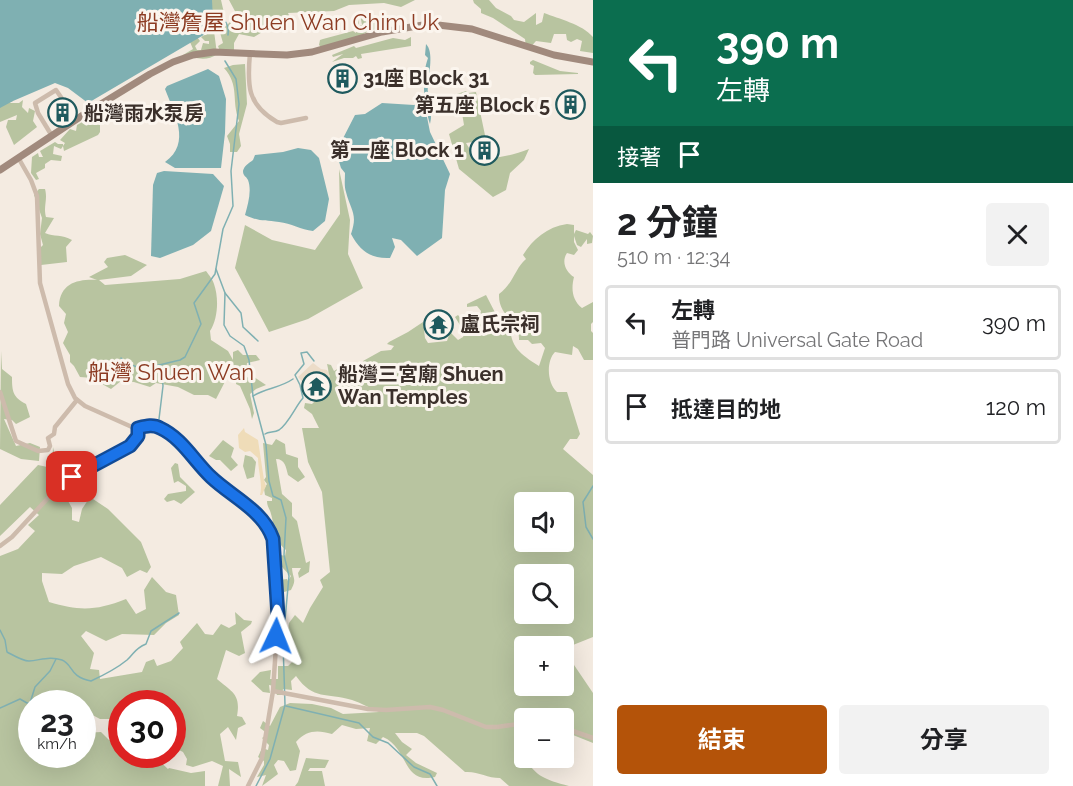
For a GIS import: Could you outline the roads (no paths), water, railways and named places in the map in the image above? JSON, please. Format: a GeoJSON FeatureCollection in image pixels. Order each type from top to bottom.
{"type":"FeatureCollection","features":[{"type":"Feature","properties":{"kind":"main road"},"geometry":{"type":"LineString","coordinates":[[0,170],[140,80],[173,62],[193,55],[214,52],[287,55],[312,52],[382,32],[423,25],[438,25],[472,29],[548,53],[593,62]]}},
{"type":"Feature","properties":{"kind":"street"},"geometry":{"type":"LineString","coordinates":[[250,53],[249,88],[252,99],[278,122],[306,118]]}},
{"type":"Feature","properties":{"kind":"street"},"geometry":{"type":"LineString","coordinates":[[52,136],[38,113],[35,103],[56,90],[65,103]]}},
{"type":"Feature","properties":{"kind":"street"},"geometry":{"type":"LineString","coordinates":[[19,159],[37,196],[40,283],[68,384],[77,400],[138,428],[153,425],[165,430],[183,444],[211,476],[247,505],[269,528],[273,539],[278,616],[273,691],[262,758],[248,786]]}},
{"type":"Feature","properties":{"kind":"street"},"geometry":{"type":"LineString","coordinates":[[0,392],[16,441],[38,451],[48,450],[50,446],[48,438],[54,434],[56,427],[77,400]]}},
{"type":"Feature","properties":{"kind":"street"},"geometry":{"type":"LineString","coordinates":[[0,546],[12,537],[60,485],[130,446],[138,436],[138,428]]}},
{"type":"Feature","properties":{"kind":"street"},"geometry":{"type":"LineString","coordinates":[[273,691],[386,710],[430,707],[486,727],[514,725]]}},
{"type":"Feature","properties":{"kind":"street"},"geometry":{"type":"LineString","coordinates":[[574,731],[593,738]]}},
{"type":"Feature","properties":{"kind":"water"},"geometry":{"type":"Polygon","coordinates":[[[0,0],[212,0],[213,21],[219,26],[88,103],[68,88],[55,83],[0,108],[0,0]]]}},
{"type":"Feature","properties":{"kind":"water"},"geometry":{"type":"Polygon","coordinates":[[[426,44],[430,52],[428,90],[430,124],[424,91],[428,58],[425,55],[426,44]]]}},
{"type":"Feature","properties":{"kind":"water"},"geometry":{"type":"Polygon","coordinates":[[[208,69],[219,76],[226,99],[221,168],[175,168],[165,162],[178,146],[179,137],[176,118],[165,89],[167,86],[208,69]]]}},
{"type":"Feature","properties":{"kind":"water"},"geometry":{"type":"Polygon","coordinates":[[[424,102],[430,132],[450,174],[445,190],[442,238],[417,256],[401,240],[392,238],[395,247],[390,258],[377,257],[362,249],[351,234],[354,217],[345,190],[345,173],[336,152],[355,115],[365,114],[382,103],[414,105],[424,102]]]}},
{"type":"Feature","properties":{"kind":"water"},"geometry":{"type":"Polygon","coordinates":[[[298,148],[311,150],[319,158],[329,199],[325,221],[313,231],[283,223],[258,220],[245,215],[250,193],[248,180],[243,173],[246,166],[255,155],[298,148]]]}},
{"type":"Feature","properties":{"kind":"water"},"geometry":{"type":"Polygon","coordinates":[[[164,171],[213,174],[224,186],[211,231],[193,245],[160,258],[151,256],[153,185],[157,173],[164,171]]]}},
{"type":"Feature","properties":{"kind":"waterway"},"geometry":{"type":"LineString","coordinates":[[212,10],[226,23],[228,35]]}},
{"type":"Feature","properties":{"kind":"waterway"},"geometry":{"type":"LineString","coordinates":[[121,358],[127,363],[141,367],[157,366],[180,360],[185,357],[201,324],[194,303],[215,274],[223,229],[233,206],[231,171],[239,104],[236,79],[225,61]]}},
{"type":"Feature","properties":{"kind":"waterway"},"geometry":{"type":"LineString","coordinates":[[216,269],[225,293],[241,313],[243,327],[258,341]]}},
{"type":"Feature","properties":{"kind":"waterway"},"geometry":{"type":"LineString","coordinates":[[225,293],[224,325],[230,336],[244,346],[249,360],[253,396],[266,445],[269,481],[273,496],[281,500],[286,518],[284,555],[289,576],[283,642],[285,705],[270,759],[256,786]]}},
{"type":"Feature","properties":{"kind":"waterway"},"geometry":{"type":"LineString","coordinates":[[265,434],[283,427],[303,398],[295,375],[304,364],[301,353],[307,352],[314,361]]}},
{"type":"Feature","properties":{"kind":"waterway"},"geometry":{"type":"LineString","coordinates":[[159,419],[163,386],[161,366]]}},
{"type":"Feature","properties":{"kind":"waterway"},"geometry":{"type":"LineString","coordinates":[[253,396],[293,379]]}},
{"type":"Feature","properties":{"kind":"waterway"},"geometry":{"type":"LineString","coordinates":[[593,486],[583,502],[586,527],[593,539]]}},
{"type":"Feature","properties":{"kind":"waterway"},"geometry":{"type":"LineString","coordinates":[[0,630],[7,652],[26,661],[49,658],[62,660],[79,677],[91,681],[110,672],[130,658],[137,649],[146,644],[151,631],[179,613]]}},
{"type":"Feature","properties":{"kind":"waterway"},"geometry":{"type":"LineString","coordinates":[[0,708],[20,699],[30,703],[35,687],[50,671],[56,659]]}},
{"type":"Feature","properties":{"kind":"waterway"},"geometry":{"type":"LineString","coordinates":[[286,706],[359,723],[373,737],[388,743],[414,767],[430,774],[437,786]]}},
{"type":"Feature","properties":{"kind":"place","name":"31座 Block 31"},"geometry":{"type":"Point","coordinates":[342,78]}},
{"type":"Feature","properties":{"kind":"place","name":"第五座 Block 5"},"geometry":{"type":"Point","coordinates":[571,105]}},
{"type":"Feature","properties":{"kind":"place","name":"船灣雨水泵房"},"geometry":{"type":"Point","coordinates":[63,113]}},
{"type":"Feature","properties":{"kind":"place","name":"第一座 Block 1"},"geometry":{"type":"Point","coordinates":[485,150]}},
{"type":"Feature","properties":{"kind":"place","name":"盧氏宗祠"},"geometry":{"type":"Point","coordinates":[439,324]}},
{"type":"Feature","properties":{"kind":"place","name":"船灣三宮廟 Shuen Wan Temples"},"geometry":{"type":"Point","coordinates":[317,386]}},
{"type":"Feature","properties":{"kind":"district","name":"船灣詹屋 Shuen Wan Chim Uk"},"geometry":{"type":"Point","coordinates":[288,22]}},
{"type":"Feature","properties":{"kind":"district","name":"船灣 Shuen Wan"},"geometry":{"type":"Point","coordinates":[171,372]}}]}
